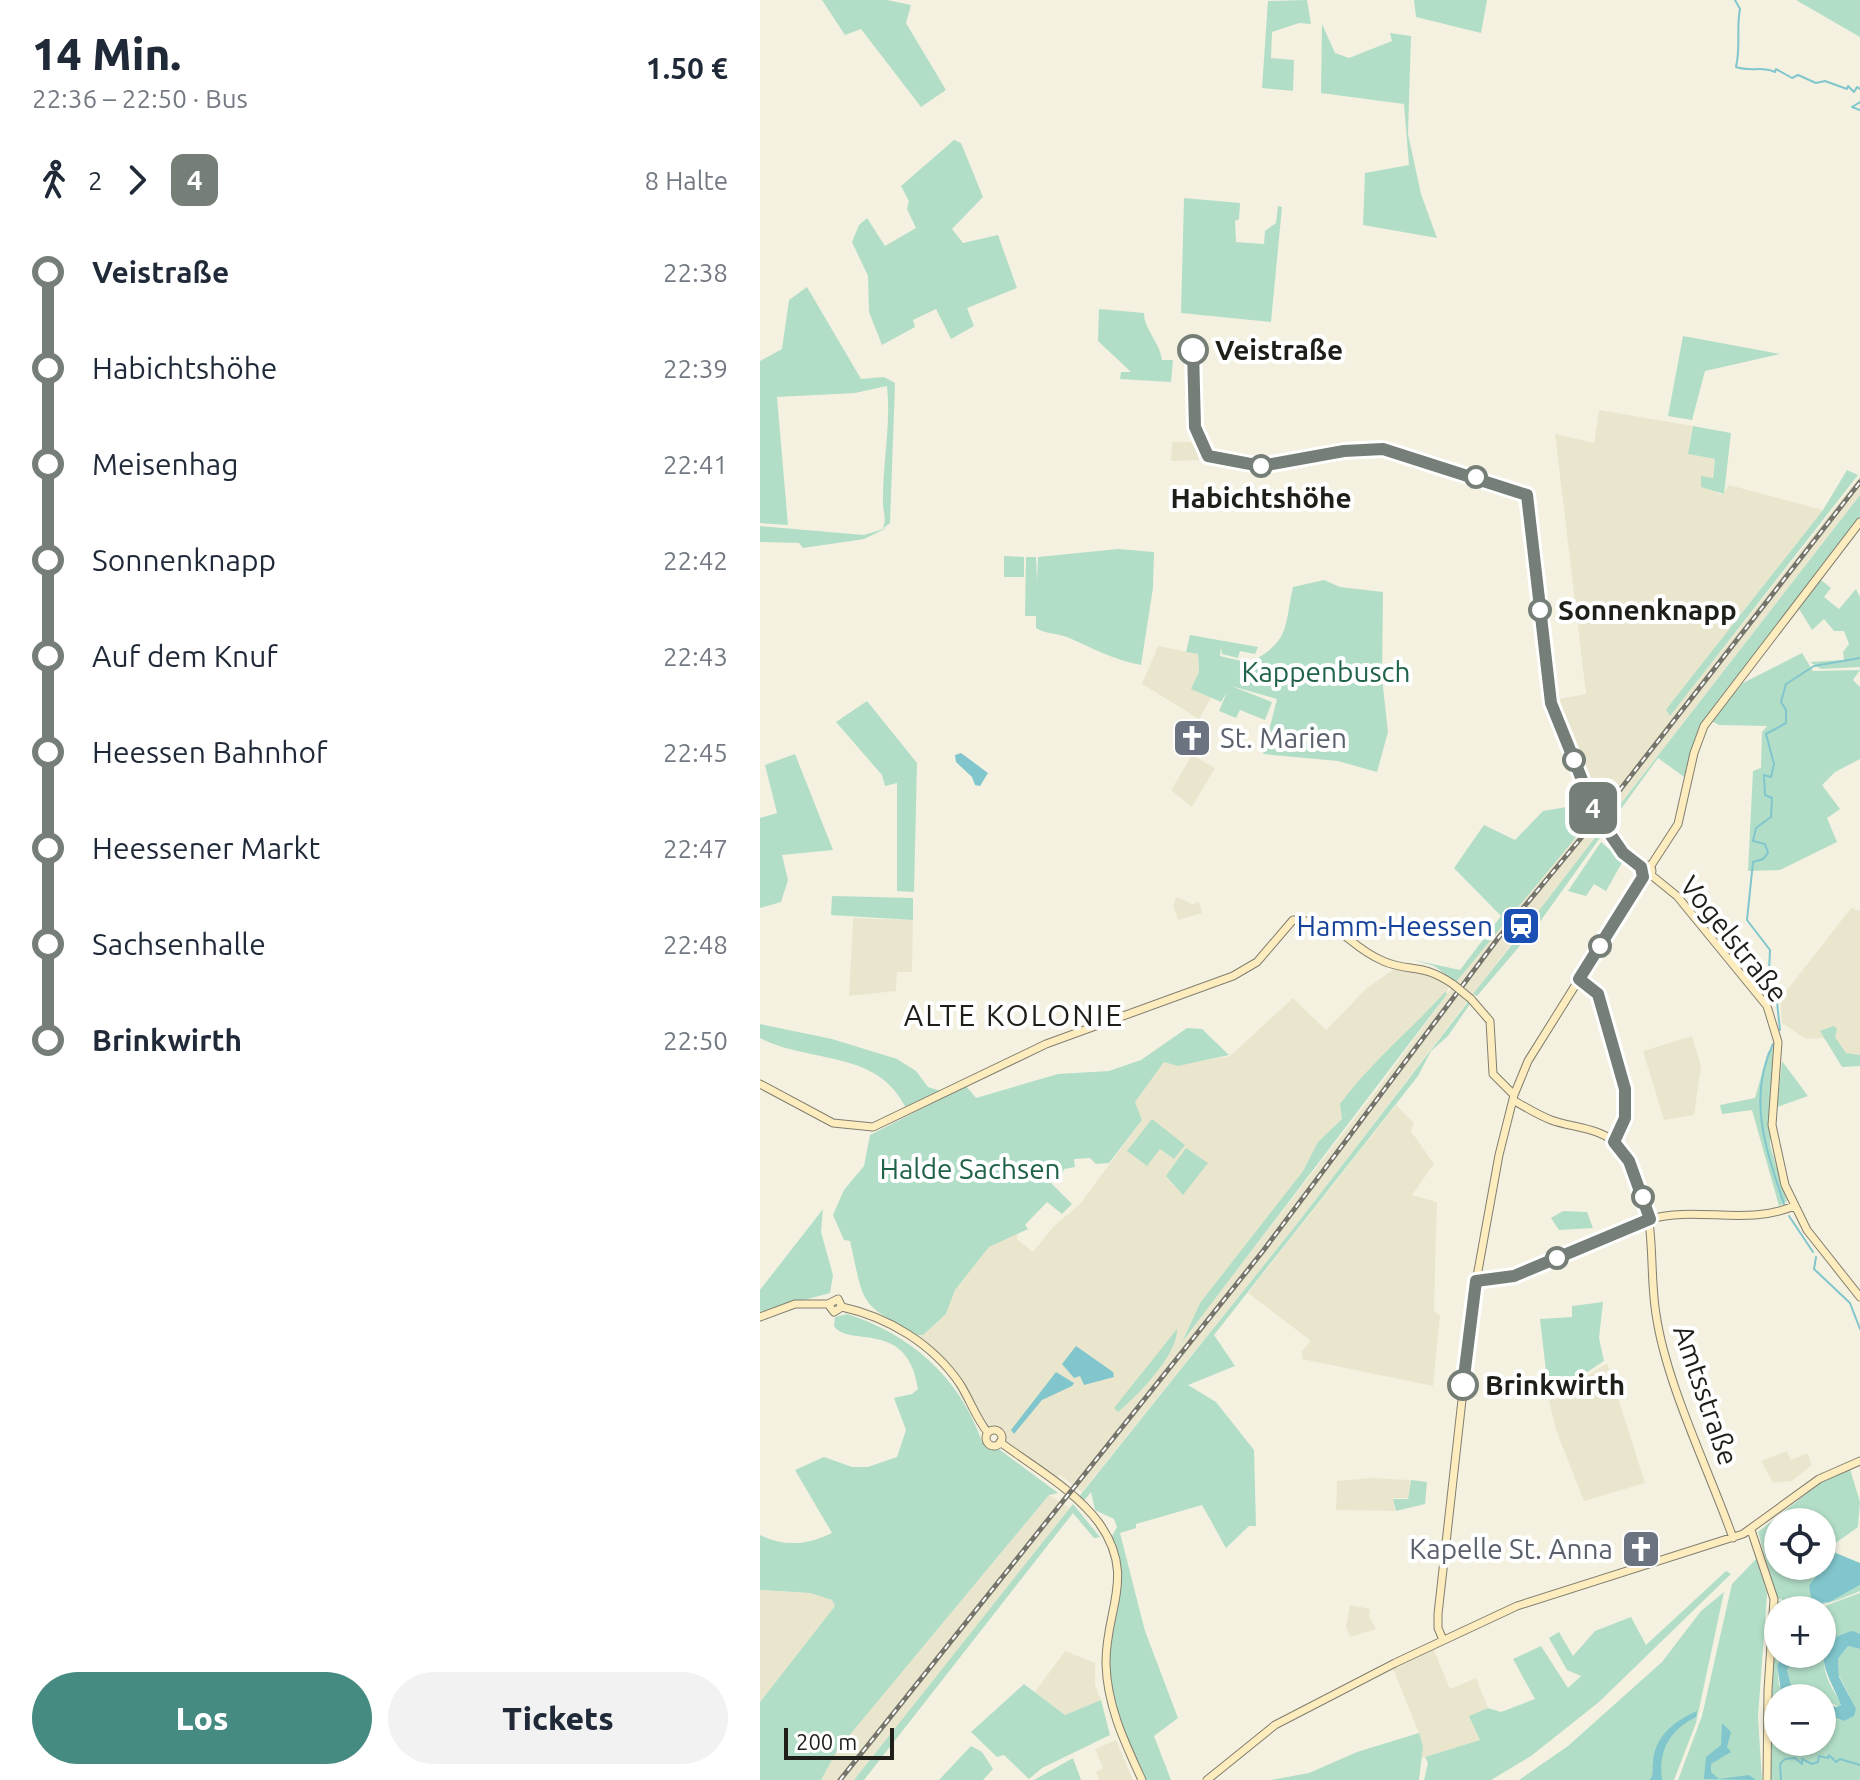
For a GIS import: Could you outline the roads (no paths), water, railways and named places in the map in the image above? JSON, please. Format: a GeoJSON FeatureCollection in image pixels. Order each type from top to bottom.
{"type":"FeatureCollection","features":[{"type":"Feature","properties":{"kind":"street"},"geometry":{"type":"LineString","coordinates":[[1443,1640],[1438,1628],[1438,1614],[1470,1326],[1494,1181],[1514,1097],[1528,1061],[1678,824],[1694,753],[1704,726],[1860,522]]}},
{"type":"Feature","properties":{"kind":"street","name":"Vogelstraße"},"geometry":{"type":"LineString","coordinates":[[1648,873],[1677,896],[1769,1010],[1779,1059],[1773,1134],[1781,1172],[1807,1230],[1860,1297]]}},
{"type":"Feature","properties":{"kind":"street"},"geometry":{"type":"LineString","coordinates":[[760,1084],[813,1115],[847,1127],[864,1129],[884,1124],[1046,1044],[1233,976],[1263,956],[1293,920],[1334,927],[1387,962],[1426,969],[1454,985],[1490,1021],[1493,1074],[1514,1097]]}},
{"type":"Feature","properties":{"kind":"street","name":"Amtsstraße"},"geometry":{"type":"LineString","coordinates":[[1514,1097],[1546,1118],[1597,1132],[1614,1142],[1629,1161],[1650,1219],[1655,1313],[1661,1339],[1733,1538]]}},
{"type":"Feature","properties":{"kind":"street"},"geometry":{"type":"LineString","coordinates":[[1650,1219],[1668,1215],[1743,1217],[1794,1206]]}},
{"type":"Feature","properties":{"kind":"street"},"geometry":{"type":"LineString","coordinates":[[760,1317],[795,1304],[828,1304],[836,1298],[842,1307],[872,1316],[922,1344],[957,1380],[988,1433],[989,1443],[1000,1442],[1082,1505],[1110,1543],[1118,1565],[1119,1589],[1107,1649],[1109,1692],[1122,1735],[1142,1780]]}},
{"type":"Feature","properties":{"kind":"street"},"geometry":{"type":"LineString","coordinates":[[1207,1780],[1250,1742],[1283,1720],[1443,1640],[1517,1606],[1733,1538],[1751,1530],[1816,1481],[1860,1461]]}},
{"type":"Feature","properties":{"kind":"street"},"geometry":{"type":"LineString","coordinates":[[1751,1530],[1774,1599],[1768,1690],[1767,1780]]}},
{"type":"Feature","properties":{"kind":"water"},"geometry":{"type":"Polygon","coordinates":[[[961,753],[988,773],[980,786],[975,785],[972,777],[956,762],[955,755],[961,753]]]}},
{"type":"Feature","properties":{"kind":"water"},"geometry":{"type":"Polygon","coordinates":[[[1076,1346],[1113,1372],[1114,1377],[1084,1385],[1080,1376],[1074,1378],[1062,1364],[1076,1346]]]}},
{"type":"Feature","properties":{"kind":"water"},"geometry":{"type":"Polygon","coordinates":[[[1056,1372],[1074,1383],[1072,1386],[1042,1400],[1014,1434],[1011,1430],[1056,1372]]]}},
{"type":"Feature","properties":{"kind":"water"},"geometry":{"type":"Polygon","coordinates":[[[1836,1553],[1860,1563],[1860,1585],[1836,1599],[1836,1596],[1811,1596],[1809,1585],[1813,1580],[1836,1580],[1836,1553]]]}},
{"type":"Feature","properties":{"kind":"water"},"geometry":{"type":"Polygon","coordinates":[[[1852,1631],[1860,1634],[1860,1649],[1848,1646],[1838,1659],[1839,1677],[1856,1709],[1854,1716],[1844,1721],[1836,1718],[1836,1707],[1841,1705],[1836,1684],[1832,1684],[1826,1668],[1836,1668],[1837,1637],[1852,1631]]]}},
{"type":"Feature","properties":{"kind":"water"},"geometry":{"type":"Polygon","coordinates":[[[1777,1668],[1788,1668],[1791,1684],[1780,1684],[1777,1668]]]}},
{"type":"Feature","properties":{"kind":"water"},"geometry":{"type":"Polygon","coordinates":[[[1697,1711],[1696,1717],[1679,1728],[1668,1742],[1662,1759],[1662,1780],[1650,1780],[1654,1753],[1662,1737],[1674,1724],[1697,1711]]]}},
{"type":"Feature","properties":{"kind":"water"},"geometry":{"type":"Polygon","coordinates":[[[1722,1723],[1731,1732],[1727,1747],[1731,1752],[1711,1764],[1711,1772],[1719,1779],[1749,1775],[1756,1780],[1704,1779],[1706,1757],[1721,1745],[1722,1723]]]}},
{"type":"Feature","properties":{"kind":"waterway"},"geometry":{"type":"LineString","coordinates":[[1735,0],[1740,9],[1736,67],[1775,72],[1776,69],[1792,78],[1798,75],[1816,83],[1825,81],[1847,89],[1848,86],[1854,92],[1857,87],[1860,89]]}},
{"type":"Feature","properties":{"kind":"waterway"},"geometry":{"type":"LineString","coordinates":[[1860,102],[1852,107],[1860,110]]}},
{"type":"Feature","properties":{"kind":"waterway"},"geometry":{"type":"LineString","coordinates":[[1780,1030],[1775,984],[1769,972],[1770,950],[1747,920],[1753,862],[1763,859],[1768,853],[1765,844],[1753,841],[1756,828],[1771,817],[1772,798],[1765,795],[1764,775],[1771,777],[1774,764],[1766,734],[1786,723],[1786,710],[1781,702],[1786,684],[1814,666],[1860,658]]}},
{"type":"Feature","properties":{"kind":"waterway"},"geometry":{"type":"LineString","coordinates":[[1773,1044],[1765,1064],[1760,1104],[1766,1144],[1784,1204]]}},
{"type":"Feature","properties":{"kind":"waterway"},"geometry":{"type":"LineString","coordinates":[[1789,1216],[1813,1252]]}},
{"type":"Feature","properties":{"kind":"waterway"},"geometry":{"type":"LineString","coordinates":[[1816,1257],[1814,1269],[1850,1303],[1860,1329]]}},
{"type":"Feature","properties":{"kind":"waterway"},"geometry":{"type":"LineString","coordinates":[[1781,1780],[1780,1764],[1785,1759],[1795,1758],[1802,1764],[1802,1759],[1812,1764],[1818,1762],[1819,1756],[1828,1758],[1829,1755],[1836,1762],[1840,1759],[1860,1765]]}},
{"type":"Feature","properties":{"kind":"railway"},"geometry":{"type":"LineString","coordinates":[[840,1780],[1263,1251],[1499,937],[1605,809],[1860,482]]}},
{"type":"Feature","properties":{"kind":"place","name":"Veistraße"},"geometry":{"type":"Point","coordinates":[1193,350]}},
{"type":"Feature","properties":{"kind":"place","name":"Habichtshöhe"},"geometry":{"type":"Point","coordinates":[1261,466]}},
{"type":"Feature","properties":{"kind":"place","name":"Sonnenknapp"},"geometry":{"type":"Point","coordinates":[1540,610]}},
{"type":"Feature","properties":{"kind":"place","name":"St. Marien"},"geometry":{"type":"Point","coordinates":[1192,738]}},
{"type":"Feature","properties":{"kind":"place","name":"Hamm-Heessen"},"geometry":{"type":"Point","coordinates":[1521,926]}},
{"type":"Feature","properties":{"kind":"place","name":"Brinkwirth"},"geometry":{"type":"Point","coordinates":[1463,1385]}},
{"type":"Feature","properties":{"kind":"place","name":"Kapelle St. Anna"},"geometry":{"type":"Point","coordinates":[1641,1549]}},
{"type":"Feature","properties":{"kind":"district","name":"ALTE KOLONIE"},"geometry":{"type":"Point","coordinates":[1014,1016]}},
{"type":"Feature","properties":{"kind":"park label","name":"Kappenbusch"},"geometry":{"type":"Point","coordinates":[1326,672]}},
{"type":"Feature","properties":{"kind":"park label","name":"Halde Sachsen"},"geometry":{"type":"Point","coordinates":[970,1169]}}]}
